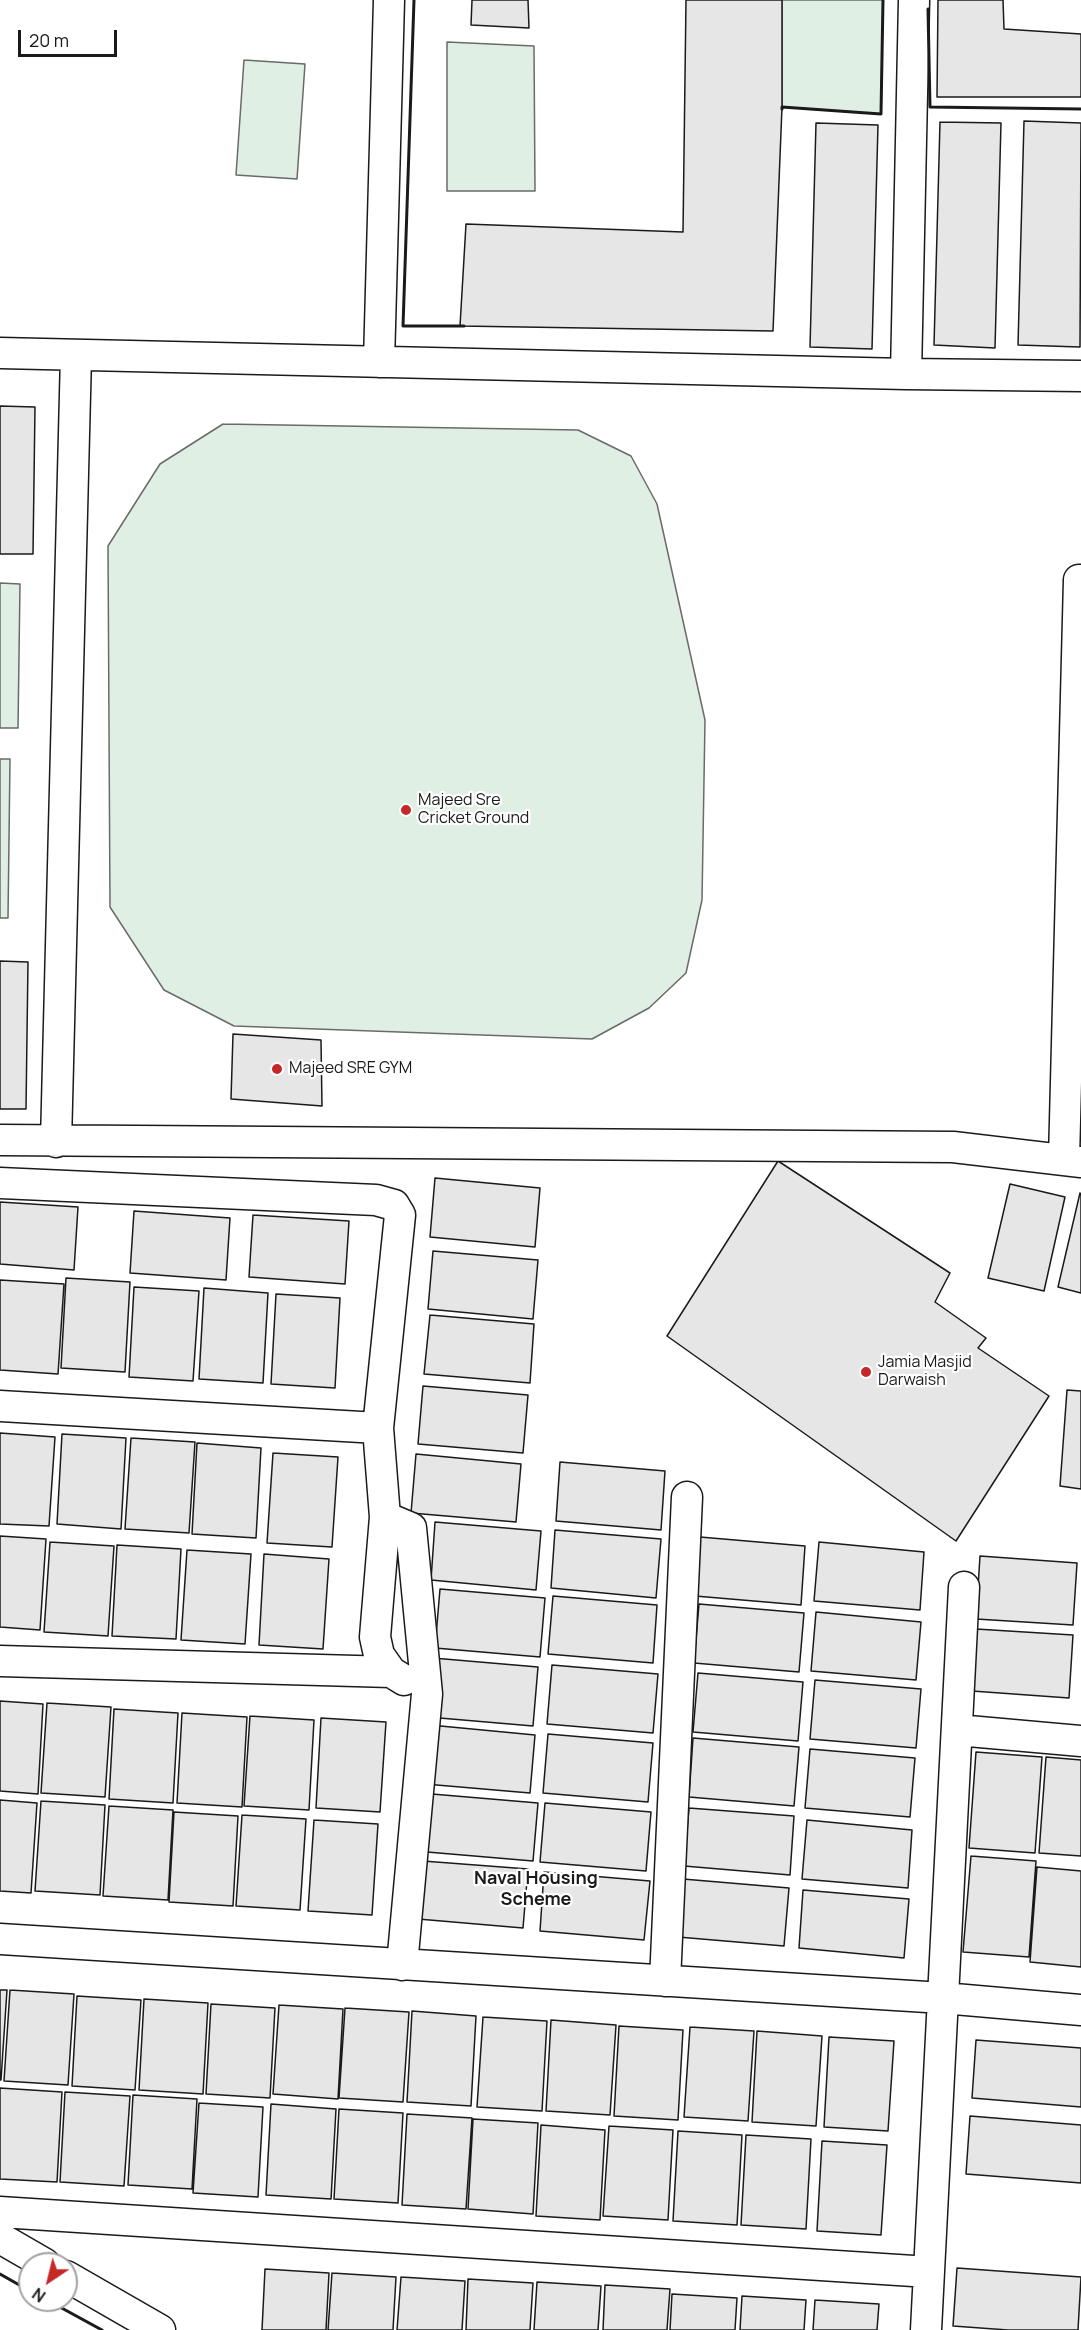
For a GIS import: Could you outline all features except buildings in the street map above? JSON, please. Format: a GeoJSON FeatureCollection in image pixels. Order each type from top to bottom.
{"type":"FeatureCollection","features":[{"type":"Feature","properties":{"kind":"street"},"geometry":{"type":"LineString","coordinates":[[379,362],[389,0]]}},
{"type":"Feature","properties":{"kind":"street"},"geometry":{"type":"LineString","coordinates":[[906,374],[914,0]]}},
{"type":"Feature","properties":{"kind":"street"},"geometry":{"type":"LineString","coordinates":[[0,353],[1081,376]]}},
{"type":"Feature","properties":{"kind":"street"},"geometry":{"type":"LineString","coordinates":[[56,1142],[76,355]]}},
{"type":"Feature","properties":{"kind":"street"},"geometry":{"type":"LineString","coordinates":[[0,1140],[953,1148],[1073,1160],[1079,580]]}},
{"type":"Feature","properties":{"kind":"street"},"geometry":{"type":"LineString","coordinates":[[0,1183],[376,1200],[394,1205],[400,1215],[378,1428],[385,1517],[375,1637],[379,1655],[391,1672],[427,1694]]}},
{"type":"Feature","properties":{"kind":"street"},"geometry":{"type":"LineString","coordinates":[[0,1406],[378,1428]]}},
{"type":"Feature","properties":{"kind":"street"},"geometry":{"type":"LineString","coordinates":[[665,1981],[687,1497]]}},
{"type":"Feature","properties":{"kind":"street"},"geometry":{"type":"LineString","coordinates":[[385,1517],[411,1528],[427,1694],[402,1965]]}},
{"type":"Feature","properties":{"kind":"street"},"geometry":{"type":"LineString","coordinates":[[926,2330],[964,1587]]}},
{"type":"Feature","properties":{"kind":"street"},"geometry":{"type":"LineString","coordinates":[[0,1660],[391,1672]]}},
{"type":"Feature","properties":{"kind":"street"},"geometry":{"type":"LineString","coordinates":[[957,1730],[1081,1741]]}},
{"type":"Feature","properties":{"kind":"street"},"geometry":{"type":"LineString","coordinates":[[0,1939],[944,1998],[1081,2010]]}},
{"type":"Feature","properties":{"kind":"street"},"geometry":{"type":"LineString","coordinates":[[0,2212],[929,2272]]}},
{"type":"Feature","properties":{"kind":"street"},"geometry":{"type":"LineString","coordinates":[[0,2238],[24,2252]]}},
{"type":"Feature","properties":{"kind":"street"},"geometry":{"type":"LineString","coordinates":[[78,2283],[160,2330]]}},
{"type":"Feature","properties":{"kind":"green space"},"geometry":{"type":"Polygon","coordinates":[[[782,0],[883,0],[881,114],[782,107],[782,0]]]}},
{"type":"Feature","properties":{"kind":"green space"},"geometry":{"type":"Polygon","coordinates":[[[447,42],[534,46],[535,191],[447,191],[447,42]]]}},
{"type":"Feature","properties":{"kind":"green space"},"geometry":{"type":"Polygon","coordinates":[[[244,60],[305,64],[297,179],[236,175],[244,60]]]}},
{"type":"Feature","properties":{"kind":"green space","name":"Majeed Sre Cricket Ground"},"geometry":{"type":"Polygon","coordinates":[[[223,424],[578,430],[631,456],[657,504],[705,720],[702,900],[686,973],[649,1008],[592,1039],[234,1026],[164,990],[110,907],[108,546],[160,464],[223,424]]]}},
{"type":"Feature","properties":{"kind":"green space"},"geometry":{"type":"Polygon","coordinates":[[[0,583],[20,584],[18,728],[0,728],[0,583]]]}},
{"type":"Feature","properties":{"kind":"green space"},"geometry":{"type":"Polygon","coordinates":[[[0,759],[10,759],[8,918],[0,918],[0,759]]]}},
{"type":"Feature","properties":{"kind":"wall"},"geometry":{"type":"LineString","coordinates":[[414,0],[403,326],[464,326]]}},
{"type":"Feature","properties":{"kind":"wall"},"geometry":{"type":"LineString","coordinates":[[782,109],[782,107],[881,114],[883,0]]}},
{"type":"Feature","properties":{"kind":"wall"},"geometry":{"type":"LineString","coordinates":[[928,9],[930,107],[1081,109]]}},
{"type":"Feature","properties":{"kind":"wall"},"geometry":{"type":"LineString","coordinates":[[0,2274],[18,2284]]}},
{"type":"Feature","properties":{"kind":"wall"},"geometry":{"type":"LineString","coordinates":[[69,2312],[102,2330]]}},
{"type":"Feature","properties":{"kind":"place","name":"Majeed Sre Cricket Ground"},"geometry":{"type":"Point","coordinates":[406,810]}},
{"type":"Feature","properties":{"kind":"place","name":"Majeed SRE GYM"},"geometry":{"type":"Point","coordinates":[277,1069]}},
{"type":"Feature","properties":{"kind":"place","name":"Jamia Masjid Darwaish"},"geometry":{"type":"Point","coordinates":[866,1372]}},
{"type":"Feature","properties":{"kind":"district","name":"Naval Housing Scheme"},"geometry":{"type":"Point","coordinates":[536,1889]}}]}
